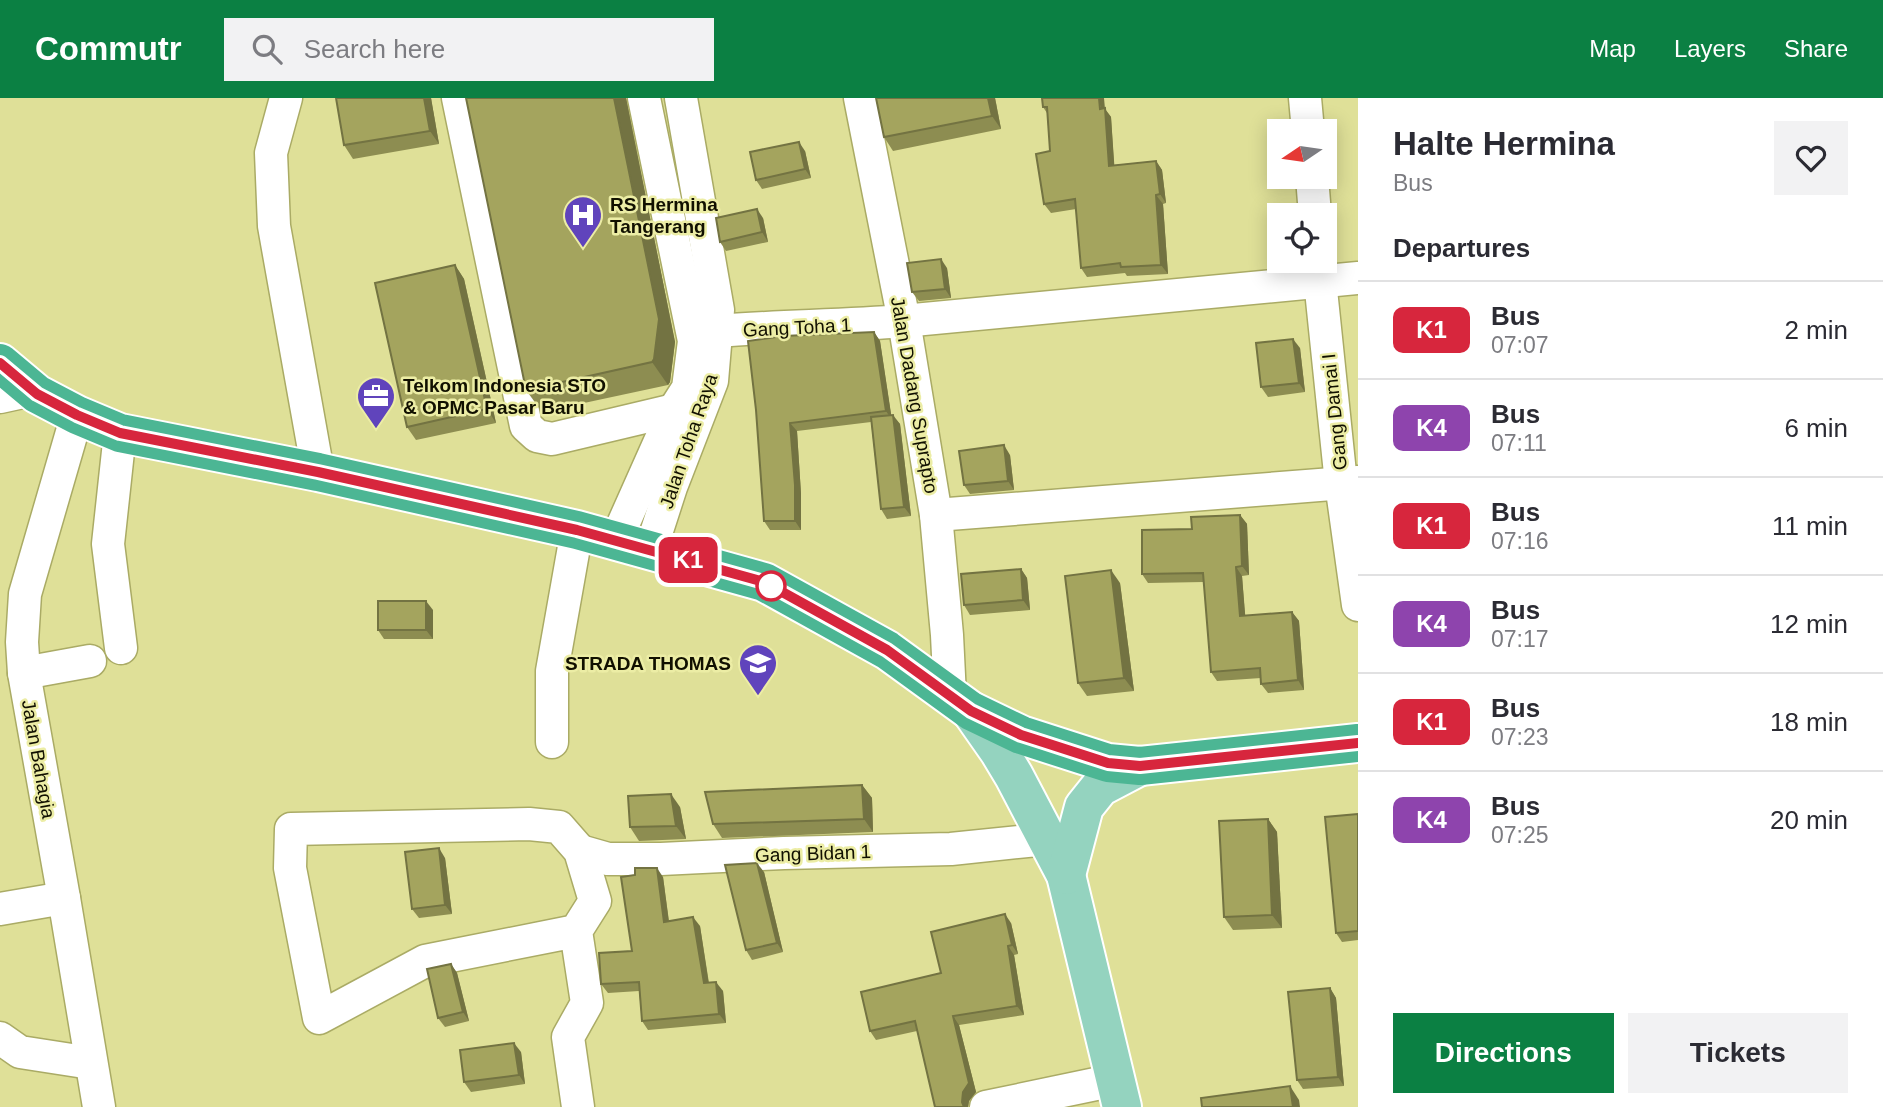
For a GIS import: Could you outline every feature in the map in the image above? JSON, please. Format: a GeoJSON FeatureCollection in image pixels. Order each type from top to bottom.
{"type":"FeatureCollection","features":[{"type":"Feature","properties":{"kind":"highway"},"geometry":{"type":"LineString","coordinates":[[0,363],[16,393],[37,394],[120,433],[318,472],[577,530],[764,582],[887,650],[960,704],[1021,735],[1108,763],[1140,766],[1358,743]]}},
{"type":"Feature","properties":{"kind":"main road"},"geometry":{"type":"LineString","coordinates":[[960,704],[1004,759],[1066,875],[1119,1094]]}},
{"type":"Feature","properties":{"kind":"main road"},"geometry":{"type":"LineString","coordinates":[[1066,875],[1084,807],[1100,787],[1140,766]]}},
{"type":"Feature","properties":{"kind":"street"},"geometry":{"type":"LineString","coordinates":[[286,98],[271,153],[274,226],[318,472]]}},
{"type":"Feature","properties":{"kind":"street"},"geometry":{"type":"LineString","coordinates":[[458,98],[526,426],[537,436],[552,439],[674,410]]}},
{"type":"Feature","properties":{"kind":"street"},"geometry":{"type":"LineString","coordinates":[[634,545],[674,410],[688,388],[694,341],[644,98]]}},
{"type":"Feature","properties":{"kind":"street","name":"Gang Toha 1"},"geometry":{"type":"LineString","coordinates":[[681,98],[718,310],[717,331],[904,321],[1302,273]]}},
{"type":"Feature","properties":{"kind":"street","name":"Jalan Dadang Suprapto"},"geometry":{"type":"LineString","coordinates":[[860,98],[904,321],[936,515],[947,635],[960,704]]}},
{"type":"Feature","properties":{"kind":"street"},"geometry":{"type":"LineString","coordinates":[[1305,98],[1307,119]]}},
{"type":"Feature","properties":{"kind":"street","name":"Gang Damai I"},"geometry":{"type":"LineString","coordinates":[[1319,273],[1349,482],[1358,605]]}},
{"type":"Feature","properties":{"kind":"street","name":"Gang Toha 1"},"geometry":{"type":"LineString","coordinates":[[1330,273],[1358,278]]}},
{"type":"Feature","properties":{"kind":"street","name":"Jalan Toha Raya"},"geometry":{"type":"LineString","coordinates":[[634,545],[671,487],[712,381],[717,331]]}},
{"type":"Feature","properties":{"kind":"street","name":"Jalan Bahagia"},"geometry":{"type":"LineString","coordinates":[[77,415],[11,641],[24,673],[99,1107]]}},
{"type":"Feature","properties":{"kind":"street"},"geometry":{"type":"LineString","coordinates":[[120,433],[108,544],[121,648]]}},
{"type":"Feature","properties":{"kind":"street"},"geometry":{"type":"LineString","coordinates":[[936,515],[1349,482]]}},
{"type":"Feature","properties":{"kind":"street"},"geometry":{"type":"LineString","coordinates":[[552,743],[552,671],[577,530]]}},
{"type":"Feature","properties":{"kind":"street"},"geometry":{"type":"LineString","coordinates":[[24,673],[90,661]]}},
{"type":"Feature","properties":{"kind":"street"},"geometry":{"type":"LineString","coordinates":[[576,932],[425,961],[318,1018],[290,868],[291,829],[529,824],[559,827],[580,851],[595,901],[576,932],[587,1003],[568,1037],[578,1107]]}},
{"type":"Feature","properties":{"kind":"street","name":"Gang Bidan 1"},"geometry":{"type":"LineString","coordinates":[[580,851],[608,859],[661,859],[951,849],[1047,839]]}},
{"type":"Feature","properties":{"kind":"street"},"geometry":{"type":"LineString","coordinates":[[0,909],[64,898]]}},
{"type":"Feature","properties":{"kind":"street"},"geometry":{"type":"LineString","coordinates":[[0,1038],[20,1052],[91,1063]]}},
{"type":"Feature","properties":{"kind":"street"},"geometry":{"type":"LineString","coordinates":[[986,1107],[1119,1094]]}},
{"type":"Feature","properties":{"kind":"building"},"geometry":{"type":"Polygon","coordinates":[[[336,98],[424,98],[430,131],[344,145],[336,98]]]}},
{"type":"Feature","properties":{"kind":"building","name":"RS Hermina Tangerang"},"geometry":{"type":"Polygon","coordinates":[[[466,98],[614,98],[659,319],[652,362],[526,390],[466,98]]]}},
{"type":"Feature","properties":{"kind":"building"},"geometry":{"type":"Polygon","coordinates":[[[876,98],[988,98],[992,116],[884,137],[876,98]]]}},
{"type":"Feature","properties":{"kind":"building"},"geometry":{"type":"Polygon","coordinates":[[[1042,98],[1099,98],[1100,109],[1105,108],[1109,166],[1156,161],[1160,194],[1156,195],[1161,265],[1121,267],[1120,263],[1081,268],[1075,199],[1044,204],[1036,154],[1050,151],[1047,107],[1043,107],[1042,98]]]}},
{"type":"Feature","properties":{"kind":"building"},"geometry":{"type":"Polygon","coordinates":[[[799,142],[805,169],[756,180],[750,152],[799,142]]]}},
{"type":"Feature","properties":{"kind":"building"},"geometry":{"type":"Polygon","coordinates":[[[757,209],[762,232],[720,242],[716,218],[757,209]]]}},
{"type":"Feature","properties":{"kind":"building"},"geometry":{"type":"Polygon","coordinates":[[[941,259],[945,289],[912,292],[907,263],[941,259]]]}},
{"type":"Feature","properties":{"kind":"building"},"geometry":{"type":"Polygon","coordinates":[[[455,265],[487,409],[407,427],[375,283],[455,265]]]}},
{"type":"Feature","properties":{"kind":"building"},"geometry":{"type":"Polygon","coordinates":[[[874,332],[886,411],[790,423],[795,521],[764,521],[748,341],[783,336],[874,332]]]}},
{"type":"Feature","properties":{"kind":"building"},"geometry":{"type":"Polygon","coordinates":[[[1293,339],[1299,383],[1261,387],[1256,343],[1293,339]]]}},
{"type":"Feature","properties":{"kind":"building"},"geometry":{"type":"Polygon","coordinates":[[[893,415],[904,507],[881,509],[871,417],[893,415]]]}},
{"type":"Feature","properties":{"kind":"building"},"geometry":{"type":"Polygon","coordinates":[[[1004,445],[1008,481],[964,485],[959,451],[1004,445]]]}},
{"type":"Feature","properties":{"kind":"building"},"geometry":{"type":"Polygon","coordinates":[[[1240,515],[1242,566],[1236,567],[1240,616],[1292,612],[1298,680],[1261,684],[1260,668],[1211,672],[1203,573],[1142,574],[1142,530],[1192,529],[1191,517],[1240,515]]]}},
{"type":"Feature","properties":{"kind":"building"},"geometry":{"type":"Polygon","coordinates":[[[1021,569],[1023,600],[964,605],[961,574],[1021,569]]]}},
{"type":"Feature","properties":{"kind":"building"},"geometry":{"type":"Polygon","coordinates":[[[1111,570],[1124,678],[1078,683],[1065,576],[1111,570]]]}},
{"type":"Feature","properties":{"kind":"building"},"geometry":{"type":"Polygon","coordinates":[[[378,601],[426,601],[426,630],[378,630],[378,601]]]}},
{"type":"Feature","properties":{"kind":"building"},"geometry":{"type":"Polygon","coordinates":[[[862,785],[864,819],[713,824],[705,792],[862,785]]]}},
{"type":"Feature","properties":{"kind":"building"},"geometry":{"type":"Polygon","coordinates":[[[671,794],[676,826],[630,827],[628,796],[671,794]]]}},
{"type":"Feature","properties":{"kind":"building"},"geometry":{"type":"Polygon","coordinates":[[[1358,814],[1358,931],[1336,933],[1325,817],[1358,814]]]}},
{"type":"Feature","properties":{"kind":"building"},"geometry":{"type":"Polygon","coordinates":[[[1268,819],[1272,915],[1224,917],[1219,821],[1268,819]]]}},
{"type":"Feature","properties":{"kind":"building"},"geometry":{"type":"Polygon","coordinates":[[[439,848],[445,905],[412,909],[405,852],[439,848]]]}},
{"type":"Feature","properties":{"kind":"building"},"geometry":{"type":"Polygon","coordinates":[[[757,863],[777,943],[746,950],[725,865],[757,863]]]}},
{"type":"Feature","properties":{"kind":"building"},"geometry":{"type":"Polygon","coordinates":[[[635,868],[657,868],[664,922],[693,917],[704,983],[716,982],[719,1014],[642,1021],[639,982],[601,984],[599,953],[632,951],[621,877],[635,875],[635,868]]]}},
{"type":"Feature","properties":{"kind":"building"},"geometry":{"type":"Polygon","coordinates":[[[1005,914],[1012,945],[1008,946],[1017,1006],[953,1016],[969,1083],[963,1092],[964,1107],[935,1107],[915,1021],[870,1031],[861,992],[941,973],[931,932],[1005,914]]]}},
{"type":"Feature","properties":{"kind":"building"},"geometry":{"type":"Polygon","coordinates":[[[451,964],[463,1012],[438,1018],[427,969],[451,964]]]}},
{"type":"Feature","properties":{"kind":"building"},"geometry":{"type":"Polygon","coordinates":[[[1330,988],[1338,1077],[1297,1080],[1288,992],[1330,988]]]}},
{"type":"Feature","properties":{"kind":"building"},"geometry":{"type":"Polygon","coordinates":[[[514,1043],[519,1075],[464,1082],[460,1050],[514,1043]]]}},
{"type":"Feature","properties":{"kind":"building"},"geometry":{"type":"Polygon","coordinates":[[[1290,1086],[1293,1107],[1202,1107],[1201,1098],[1290,1086]]]}},
{"type":"Feature","properties":{"kind":"bus line","name":"K1"},"geometry":{"type":"LineString","coordinates":[[0,363],[37,394],[120,433],[318,472],[577,530],[764,582],[887,650],[971,711],[1021,735],[1108,763],[1140,766],[1358,743]]}},
{"type":"Feature","properties":{"kind":"place","name":"RS Hermina Tangerang"},"geometry":{"type":"Point","coordinates":[583,249]}},
{"type":"Feature","properties":{"kind":"place","name":"Telkom Indonesia STO & OPMC Pasar Baru"},"geometry":{"type":"Point","coordinates":[376,430]}},
{"type":"Feature","properties":{"kind":"place","name":"STRADA THOMAS"},"geometry":{"type":"Point","coordinates":[758,697]}}]}
